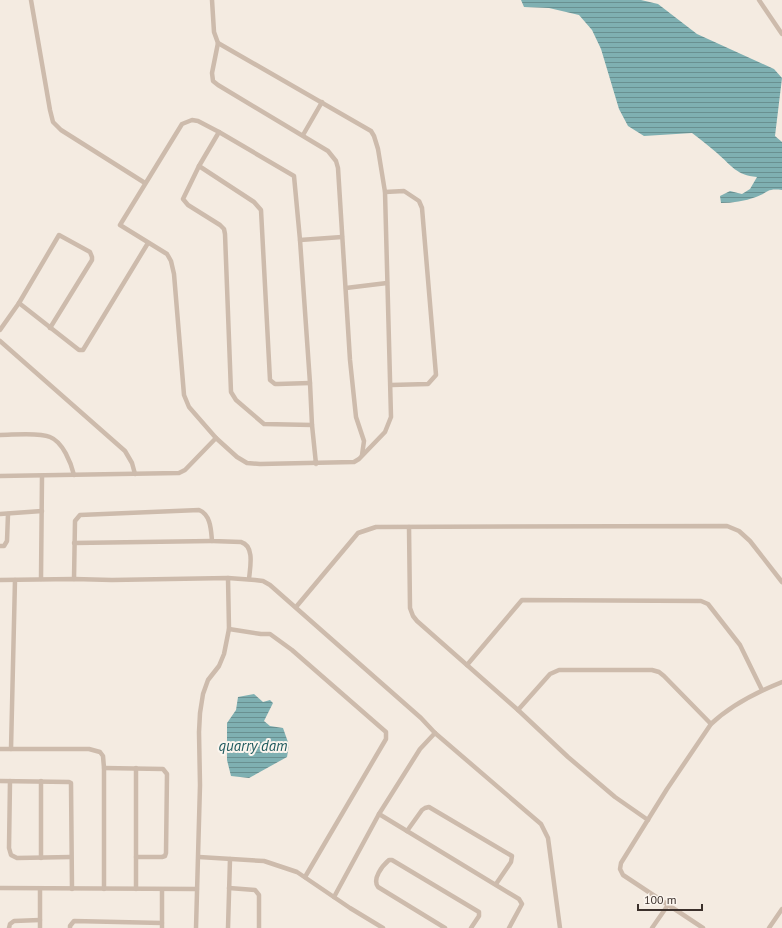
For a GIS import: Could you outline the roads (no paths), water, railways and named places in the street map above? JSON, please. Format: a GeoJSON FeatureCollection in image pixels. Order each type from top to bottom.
{"type":"FeatureCollection","features":[{"type":"Feature","properties":{"kind":"street"},"geometry":{"type":"LineString","coordinates":[[31,0],[53,122],[61,130],[145,183]]}},
{"type":"Feature","properties":{"kind":"street"},"geometry":{"type":"LineString","coordinates":[[212,0],[214,32],[218,43],[212,73],[213,81],[328,151],[336,161],[338,168],[356,417],[364,441],[362,456]]}},
{"type":"Feature","properties":{"kind":"street"},"geometry":{"type":"LineString","coordinates":[[759,0],[782,34]]}},
{"type":"Feature","properties":{"kind":"street"},"geometry":{"type":"LineString","coordinates":[[218,43],[371,131],[374,136],[378,149],[385,192],[391,385],[390,424],[382,436],[357,461],[354,462],[316,464],[260,464],[247,463],[237,457],[216,438],[186,401],[182,388],[174,269],[171,261],[167,254],[120,225],[182,124],[192,120],[198,121],[219,132],[294,176],[316,464]]}},
{"type":"Feature","properties":{"kind":"street"},"geometry":{"type":"LineString","coordinates":[[303,135],[322,102]]}},
{"type":"Feature","properties":{"kind":"street"},"geometry":{"type":"LineString","coordinates":[[219,132],[199,166],[183,199],[188,205],[224,229],[232,392],[234,397],[264,424],[312,425]]}},
{"type":"Feature","properties":{"kind":"street"},"geometry":{"type":"LineString","coordinates":[[199,166],[254,202],[261,210],[270,380],[275,384],[310,383]]}},
{"type":"Feature","properties":{"kind":"street"},"geometry":{"type":"LineString","coordinates":[[385,192],[404,191],[419,201],[422,208],[436,375],[428,384],[391,385]]}},
{"type":"Feature","properties":{"kind":"street"},"geometry":{"type":"LineString","coordinates":[[0,330],[19,303],[59,235],[90,252],[92,260],[50,328]]}},
{"type":"Feature","properties":{"kind":"street"},"geometry":{"type":"LineString","coordinates":[[300,240],[342,237]]}},
{"type":"Feature","properties":{"kind":"street"},"geometry":{"type":"LineString","coordinates":[[19,303],[79,350],[83,350],[148,243]]}},
{"type":"Feature","properties":{"kind":"street"},"geometry":{"type":"LineString","coordinates":[[346,288],[388,283]]}},
{"type":"Feature","properties":{"kind":"street"},"geometry":{"type":"LineString","coordinates":[[0,341],[125,452],[132,463],[135,474]]}},
{"type":"Feature","properties":{"kind":"street"},"geometry":{"type":"LineString","coordinates":[[0,435],[36,435],[51,437],[61,446],[70,460],[74,475]]}},
{"type":"Feature","properties":{"kind":"street"},"geometry":{"type":"LineString","coordinates":[[0,476],[182,472],[216,438]]}},
{"type":"Feature","properties":{"kind":"street"},"geometry":{"type":"LineString","coordinates":[[41,579],[42,476]]}},
{"type":"Feature","properties":{"kind":"street"},"geometry":{"type":"LineString","coordinates":[[74,578],[75,521],[80,515],[198,510],[205,514],[211,525],[212,541]]}},
{"type":"Feature","properties":{"kind":"street"},"geometry":{"type":"LineString","coordinates":[[0,514],[42,511]]}},
{"type":"Feature","properties":{"kind":"street"},"geometry":{"type":"LineString","coordinates":[[0,546],[4,546],[7,541],[8,514]]}},
{"type":"Feature","properties":{"kind":"street"},"geometry":{"type":"LineString","coordinates":[[296,607],[358,533],[376,527],[727,526],[739,531],[750,541],[782,582]]}},
{"type":"Feature","properties":{"kind":"street"},"geometry":{"type":"LineString","coordinates":[[409,527],[410,608],[412,616],[518,710],[568,757],[609,792],[648,820]]}},
{"type":"Feature","properties":{"kind":"street"},"geometry":{"type":"LineString","coordinates":[[74,543],[241,542],[248,546],[250,551],[249,580]]}},
{"type":"Feature","properties":{"kind":"street"},"geometry":{"type":"LineString","coordinates":[[0,580],[74,578],[112,580],[228,578],[263,581],[270,585],[421,718],[435,733],[541,824],[548,838],[560,928]]}},
{"type":"Feature","properties":{"kind":"street"},"geometry":{"type":"LineString","coordinates":[[196,928],[199,857],[200,713],[205,687],[208,680],[219,666],[224,654],[228,629],[228,578]]}},
{"type":"Feature","properties":{"kind":"street"},"geometry":{"type":"LineString","coordinates":[[11,749],[15,580]]}},
{"type":"Feature","properties":{"kind":"street"},"geometry":{"type":"LineString","coordinates":[[467,665],[522,600],[701,601],[708,604],[740,645],[762,690]]}},
{"type":"Feature","properties":{"kind":"street"},"geometry":{"type":"LineString","coordinates":[[228,629],[270,634],[277,638],[386,732],[387,735],[305,877]]}},
{"type":"Feature","properties":{"kind":"street"},"geometry":{"type":"LineString","coordinates":[[518,710],[550,674],[559,670],[652,670],[659,672],[664,676],[711,724]]}},
{"type":"Feature","properties":{"kind":"street"},"geometry":{"type":"LineString","coordinates":[[703,928],[623,875],[620,869],[621,863],[667,788],[711,724],[721,715],[762,690],[782,682]]}},
{"type":"Feature","properties":{"kind":"street"},"geometry":{"type":"LineString","coordinates":[[334,897],[379,814],[420,749],[435,733]]}},
{"type":"Feature","properties":{"kind":"street"},"geometry":{"type":"LineString","coordinates":[[0,749],[96,750],[103,756],[104,889]]}},
{"type":"Feature","properties":{"kind":"street"},"geometry":{"type":"LineString","coordinates":[[104,768],[163,769],[167,774],[165,856],[136,857]]}},
{"type":"Feature","properties":{"kind":"street"},"geometry":{"type":"LineString","coordinates":[[136,768],[136,889]]}},
{"type":"Feature","properties":{"kind":"street"},"geometry":{"type":"LineString","coordinates":[[0,781],[69,782],[72,786],[72,889]]}},
{"type":"Feature","properties":{"kind":"street"},"geometry":{"type":"LineString","coordinates":[[10,781],[9,848],[11,855],[17,858],[71,857]]}},
{"type":"Feature","properties":{"kind":"street"},"geometry":{"type":"LineString","coordinates":[[41,781],[41,858]]}},
{"type":"Feature","properties":{"kind":"street"},"geometry":{"type":"LineString","coordinates":[[408,831],[422,810],[429,807],[512,856],[511,862],[496,884]]}},
{"type":"Feature","properties":{"kind":"street"},"geometry":{"type":"LineString","coordinates":[[379,814],[496,884],[519,900],[522,904],[509,928]]}},
{"type":"Feature","properties":{"kind":"street"},"geometry":{"type":"LineString","coordinates":[[199,857],[264,860],[298,872],[382,928]]}},
{"type":"Feature","properties":{"kind":"street"},"geometry":{"type":"LineString","coordinates":[[228,928],[230,859]]}},
{"type":"Feature","properties":{"kind":"street"},"geometry":{"type":"LineString","coordinates":[[445,928],[375,884],[375,879],[389,860],[392,860],[479,912],[479,916],[471,928]]}},
{"type":"Feature","properties":{"kind":"street"},"geometry":{"type":"LineString","coordinates":[[0,888],[197,889]]}},
{"type":"Feature","properties":{"kind":"street"},"geometry":{"type":"LineString","coordinates":[[229,888],[255,890],[258,892],[259,928]]}},
{"type":"Feature","properties":{"kind":"street"},"geometry":{"type":"LineString","coordinates":[[40,889],[40,928]]}},
{"type":"Feature","properties":{"kind":"street"},"geometry":{"type":"LineString","coordinates":[[70,928],[74,921],[162,926],[162,890]]}},
{"type":"Feature","properties":{"kind":"street"},"geometry":{"type":"LineString","coordinates":[[652,928],[668,905]]}},
{"type":"Feature","properties":{"kind":"street"},"geometry":{"type":"LineString","coordinates":[[769,928],[782,909]]}},
{"type":"Feature","properties":{"kind":"street"},"geometry":{"type":"LineString","coordinates":[[9,928],[10,924],[14,921],[40,920]]}},
{"type":"Feature","properties":{"kind":"water"},"geometry":{"type":"Polygon","coordinates":[[[521,0],[641,0],[658,4],[697,34],[774,69],[782,78],[775,136],[782,142],[782,190],[770,190],[756,197],[743,201],[721,203],[720,196],[730,191],[742,194],[750,189],[757,177],[739,172],[692,133],[644,136],[628,126],[619,109],[601,49],[592,30],[579,15],[549,8],[524,7],[521,0]]]}},
{"type":"Feature","properties":{"kind":"water","name":"quarry dam"},"geometry":{"type":"Polygon","coordinates":[[[254,694],[263,702],[270,700],[273,703],[264,721],[270,726],[283,728],[289,745],[287,757],[249,778],[231,776],[227,760],[227,723],[236,710],[238,697],[254,694]]]}}]}
